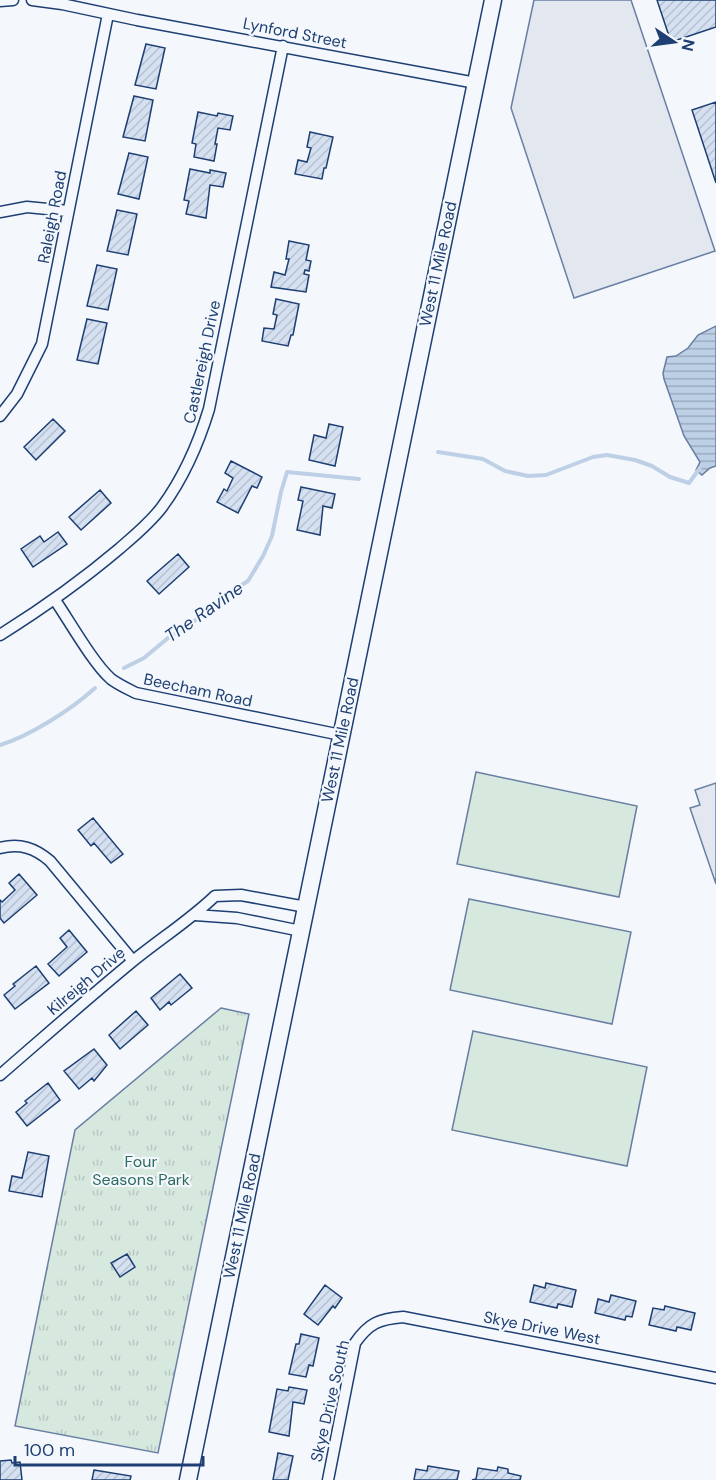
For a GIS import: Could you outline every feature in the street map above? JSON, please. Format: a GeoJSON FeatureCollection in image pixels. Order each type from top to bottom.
{"type":"FeatureCollection","features":[{"type":"Feature","properties":{"kind":"street"},"geometry":{"type":"LineString","coordinates":[[0,2],[13,0]]}},
{"type":"Feature","properties":{"kind":"street","name":"Lynford Street"},"geometry":{"type":"LineString","coordinates":[[32,0],[476,83]]}},
{"type":"Feature","properties":{"kind":"street","name":"West 11 Mile Road"},"geometry":{"type":"LineString","coordinates":[[188,1480],[493,0]]}},
{"type":"Feature","properties":{"kind":"street","name":"Raleigh Road"},"geometry":{"type":"LineString","coordinates":[[0,416],[17,394],[42,344],[108,14]]}},
{"type":"Feature","properties":{"kind":"street","name":"Castlereigh Drive"},"geometry":{"type":"LineString","coordinates":[[0,635],[56,600],[135,535],[161,509],[186,470],[209,409],[283,46]]}},
{"type":"Feature","properties":{"kind":"street"},"geometry":{"type":"LineString","coordinates":[[0,212],[27,207],[68,211]]}},
{"type":"Feature","properties":{"kind":"street","name":"Beecham Road"},"geometry":{"type":"LineString","coordinates":[[56,600],[101,667],[111,679],[123,687],[136,693],[341,735]]}},
{"type":"Feature","properties":{"kind":"street"},"geometry":{"type":"LineString","coordinates":[[0,848],[22,846],[37,850],[50,861],[133,961]]}},
{"type":"Feature","properties":{"kind":"street","name":"Kilreigh Drive"},"geometry":{"type":"LineString","coordinates":[[0,1075],[133,961],[172,929],[195,915],[215,896],[241,895],[306,907]]}},
{"type":"Feature","properties":{"kind":"street"},"geometry":{"type":"LineString","coordinates":[[195,915],[237,918],[301,931]]}},
{"type":"Feature","properties":{"kind":"street","name":"Skye Drive West"},"geometry":{"type":"LineString","coordinates":[[365,1330],[375,1323],[403,1317],[716,1378]]}},
{"type":"Feature","properties":{"kind":"street","name":"Skye Drive South"},"geometry":{"type":"LineString","coordinates":[[328,1480],[355,1343],[365,1330]]}},
{"type":"Feature","properties":{"kind":"green space"},"geometry":{"type":"Polygon","coordinates":[[[476,772],[637,806],[619,897],[457,864],[476,772]]]}},
{"type":"Feature","properties":{"kind":"green space"},"geometry":{"type":"Polygon","coordinates":[[[469,899],[631,932],[612,1024],[450,990],[469,899]]]}},
{"type":"Feature","properties":{"kind":"green space","name":"Four Seasons Park"},"geometry":{"type":"Polygon","coordinates":[[[221,1008],[249,1014],[158,1453],[15,1426],[75,1130],[221,1008]]]}},
{"type":"Feature","properties":{"kind":"green space"},"geometry":{"type":"Polygon","coordinates":[[[473,1031],[647,1067],[627,1166],[452,1130],[473,1031]]]}},
{"type":"Feature","properties":{"kind":"shaded area"},"geometry":{"type":"Polygon","coordinates":[[[534,0],[631,0],[715,251],[574,298],[511,108],[534,0]]]}},
{"type":"Feature","properties":{"kind":"shaded area"},"geometry":{"type":"Polygon","coordinates":[[[716,783],[716,884],[690,808],[700,805],[695,790],[716,783]]]}},
{"type":"Feature","properties":{"kind":"water"},"geometry":{"type":"Polygon","coordinates":[[[716,326],[716,466],[702,475],[696,470],[700,462],[684,436],[663,373],[667,357],[676,356],[688,348],[698,335],[716,326]]]}},
{"type":"Feature","properties":{"kind":"building"},"geometry":{"type":"Polygon","coordinates":[[[657,0],[716,0],[716,27],[671,42],[657,0]]]}},
{"type":"Feature","properties":{"kind":"building"},"geometry":{"type":"Polygon","coordinates":[[[146,44],[165,48],[156,89],[135,85],[146,44]]]}},
{"type":"Feature","properties":{"kind":"building"},"geometry":{"type":"Polygon","coordinates":[[[134,96],[153,100],[145,141],[123,137],[134,96]]]}},
{"type":"Feature","properties":{"kind":"building"},"geometry":{"type":"Polygon","coordinates":[[[716,102],[716,183],[692,110],[716,102]]]}},
{"type":"Feature","properties":{"kind":"building"},"geometry":{"type":"Polygon","coordinates":[[[198,112],[217,116],[218,113],[233,116],[230,130],[218,128],[214,161],[194,157],[196,144],[192,143],[198,112]]]}},
{"type":"Feature","properties":{"kind":"building"},"geometry":{"type":"Polygon","coordinates":[[[310,132],[333,137],[322,179],[295,174],[298,160],[307,162],[311,148],[307,147],[310,132]]]}},
{"type":"Feature","properties":{"kind":"building"},"geometry":{"type":"Polygon","coordinates":[[[129,153],[148,157],[139,199],[118,194],[129,153]]]}},
{"type":"Feature","properties":{"kind":"building"},"geometry":{"type":"Polygon","coordinates":[[[190,169],[226,173],[223,187],[210,185],[206,218],[186,214],[189,201],[184,200],[190,169]]]}},
{"type":"Feature","properties":{"kind":"building"},"geometry":{"type":"Polygon","coordinates":[[[117,210],[137,214],[128,255],[107,251],[117,210]]]}},
{"type":"Feature","properties":{"kind":"building"},"geometry":{"type":"Polygon","coordinates":[[[289,241],[309,245],[306,260],[311,261],[309,271],[305,270],[304,274],[309,275],[306,292],[271,287],[274,272],[285,275],[289,259],[286,259],[289,241]]]}},
{"type":"Feature","properties":{"kind":"building"},"geometry":{"type":"Polygon","coordinates":[[[97,265],[117,269],[108,310],[87,306],[97,265]]]}},
{"type":"Feature","properties":{"kind":"building"},"geometry":{"type":"Polygon","coordinates":[[[276,299],[299,304],[293,335],[291,335],[288,346],[262,341],[264,328],[274,329],[277,315],[273,314],[276,299]]]}},
{"type":"Feature","properties":{"kind":"building"},"geometry":{"type":"Polygon","coordinates":[[[87,319],[107,323],[98,364],[77,360],[87,319]]]}},
{"type":"Feature","properties":{"kind":"building"},"geometry":{"type":"Polygon","coordinates":[[[53,419],[65,431],[36,460],[24,447],[53,419]]]}},
{"type":"Feature","properties":{"kind":"building"},"geometry":{"type":"Polygon","coordinates":[[[329,424],[343,427],[335,466],[309,460],[314,435],[326,438],[329,424]]]}},
{"type":"Feature","properties":{"kind":"building"},"geometry":{"type":"Polygon","coordinates":[[[231,461],[262,477],[257,488],[252,486],[238,513],[217,502],[224,489],[227,491],[233,478],[225,473],[231,461]]]}},
{"type":"Feature","properties":{"kind":"building"},"geometry":{"type":"Polygon","coordinates":[[[301,487],[335,494],[332,508],[323,506],[320,535],[297,530],[303,501],[298,500],[301,487]]]}},
{"type":"Feature","properties":{"kind":"building"},"geometry":{"type":"Polygon","coordinates":[[[100,490],[111,503],[81,530],[69,517],[100,490]]]}},
{"type":"Feature","properties":{"kind":"building"},"geometry":{"type":"Polygon","coordinates":[[[58,532],[67,544],[33,567],[21,549],[40,536],[44,542],[58,532]]]}},
{"type":"Feature","properties":{"kind":"building"},"geometry":{"type":"Polygon","coordinates":[[[178,554],[189,567],[159,594],[147,581],[178,554]]]}},
{"type":"Feature","properties":{"kind":"building"},"geometry":{"type":"Polygon","coordinates":[[[93,818],[123,854],[111,863],[94,843],[91,846],[78,830],[93,818]]]}},
{"type":"Feature","properties":{"kind":"building"},"geometry":{"type":"Polygon","coordinates":[[[19,874],[37,895],[4,923],[0,918],[0,900],[2,902],[15,890],[9,883],[19,874]]]}},
{"type":"Feature","properties":{"kind":"building"},"geometry":{"type":"Polygon","coordinates":[[[69,930],[87,952],[59,976],[48,964],[67,947],[60,938],[69,930]]]}},
{"type":"Feature","properties":{"kind":"building"},"geometry":{"type":"Polygon","coordinates":[[[36,966],[49,983],[15,1009],[4,995],[15,986],[13,984],[36,966]]]}},
{"type":"Feature","properties":{"kind":"building"},"geometry":{"type":"Polygon","coordinates":[[[180,974],[192,988],[171,1005],[169,1002],[160,1010],[151,998],[180,974]]]}},
{"type":"Feature","properties":{"kind":"building"},"geometry":{"type":"Polygon","coordinates":[[[136,1011],[148,1025],[120,1049],[109,1035],[136,1011]]]}},
{"type":"Feature","properties":{"kind":"building"},"geometry":{"type":"Polygon","coordinates":[[[94,1049],[107,1065],[94,1081],[92,1078],[79,1089],[64,1071],[94,1049]]]}},
{"type":"Feature","properties":{"kind":"building"},"geometry":{"type":"Polygon","coordinates":[[[48,1083],[60,1100],[27,1126],[16,1112],[27,1103],[25,1101],[48,1083]]]}},
{"type":"Feature","properties":{"kind":"building"},"geometry":{"type":"Polygon","coordinates":[[[28,1152],[49,1156],[42,1197],[9,1191],[12,1176],[22,1178],[28,1152]]]}},
{"type":"Feature","properties":{"kind":"building"},"geometry":{"type":"Polygon","coordinates":[[[127,1254],[135,1267],[120,1277],[111,1263],[127,1254]]]}},
{"type":"Feature","properties":{"kind":"building"},"geometry":{"type":"Polygon","coordinates":[[[546,1283],[576,1290],[572,1307],[558,1304],[557,1308],[530,1302],[534,1285],[545,1288],[546,1283]]]}},
{"type":"Feature","properties":{"kind":"building"},"geometry":{"type":"Polygon","coordinates":[[[325,1285],[342,1298],[318,1325],[304,1314],[325,1285]]]}},
{"type":"Feature","properties":{"kind":"building"},"geometry":{"type":"Polygon","coordinates":[[[611,1295],[636,1301],[632,1317],[626,1316],[625,1320],[595,1313],[598,1299],[609,1302],[611,1295]]]}},
{"type":"Feature","properties":{"kind":"building"},"geometry":{"type":"Polygon","coordinates":[[[665,1306],[695,1313],[691,1330],[677,1327],[676,1331],[649,1325],[653,1308],[664,1310],[665,1306]]]}},
{"type":"Feature","properties":{"kind":"building"},"geometry":{"type":"Polygon","coordinates":[[[301,1334],[319,1338],[313,1366],[309,1365],[306,1377],[289,1374],[296,1344],[299,1344],[301,1334]]]}},
{"type":"Feature","properties":{"kind":"building"},"geometry":{"type":"Polygon","coordinates":[[[289,1387],[307,1390],[304,1404],[293,1402],[289,1436],[269,1432],[277,1389],[288,1391],[289,1387]]]}},
{"type":"Feature","properties":{"kind":"building"},"geometry":{"type":"Polygon","coordinates":[[[278,1453],[293,1456],[288,1480],[273,1480],[278,1453]]]}},
{"type":"Feature","properties":{"kind":"building"},"geometry":{"type":"Polygon","coordinates":[[[11,1460],[12,1463],[20,1462],[22,1480],[0,1480],[0,1461],[11,1460]]]}},
{"type":"Feature","properties":{"kind":"building"},"geometry":{"type":"Polygon","coordinates":[[[428,1466],[459,1471],[457,1480],[414,1480],[416,1469],[427,1471],[428,1466]]]}},
{"type":"Feature","properties":{"kind":"building"},"geometry":{"type":"Polygon","coordinates":[[[498,1467],[508,1469],[508,1473],[521,1476],[520,1480],[472,1480],[476,1479],[478,1468],[497,1471],[498,1467]]]}},
{"type":"Feature","properties":{"kind":"building"},"geometry":{"type":"Polygon","coordinates":[[[94,1470],[131,1476],[130,1480],[92,1480],[94,1470]]]}},
{"type":"Feature","properties":{"kind":"waterway","name":"The Ravine"},"geometry":{"type":"LineString","coordinates":[[438,452],[483,459],[505,471],[528,476],[546,475],[593,457],[607,455],[635,460],[652,466],[670,477],[689,483],[700,468]]}},
{"type":"Feature","properties":{"kind":"waterway","name":"The Ravine"},"geometry":{"type":"LineString","coordinates":[[124,668],[144,658],[226,595],[248,581],[272,536],[287,472],[359,479]]}},
{"type":"Feature","properties":{"kind":"waterway","name":"The Ravine"},"geometry":{"type":"LineString","coordinates":[[0,745],[50,721],[95,688]]}}]}
